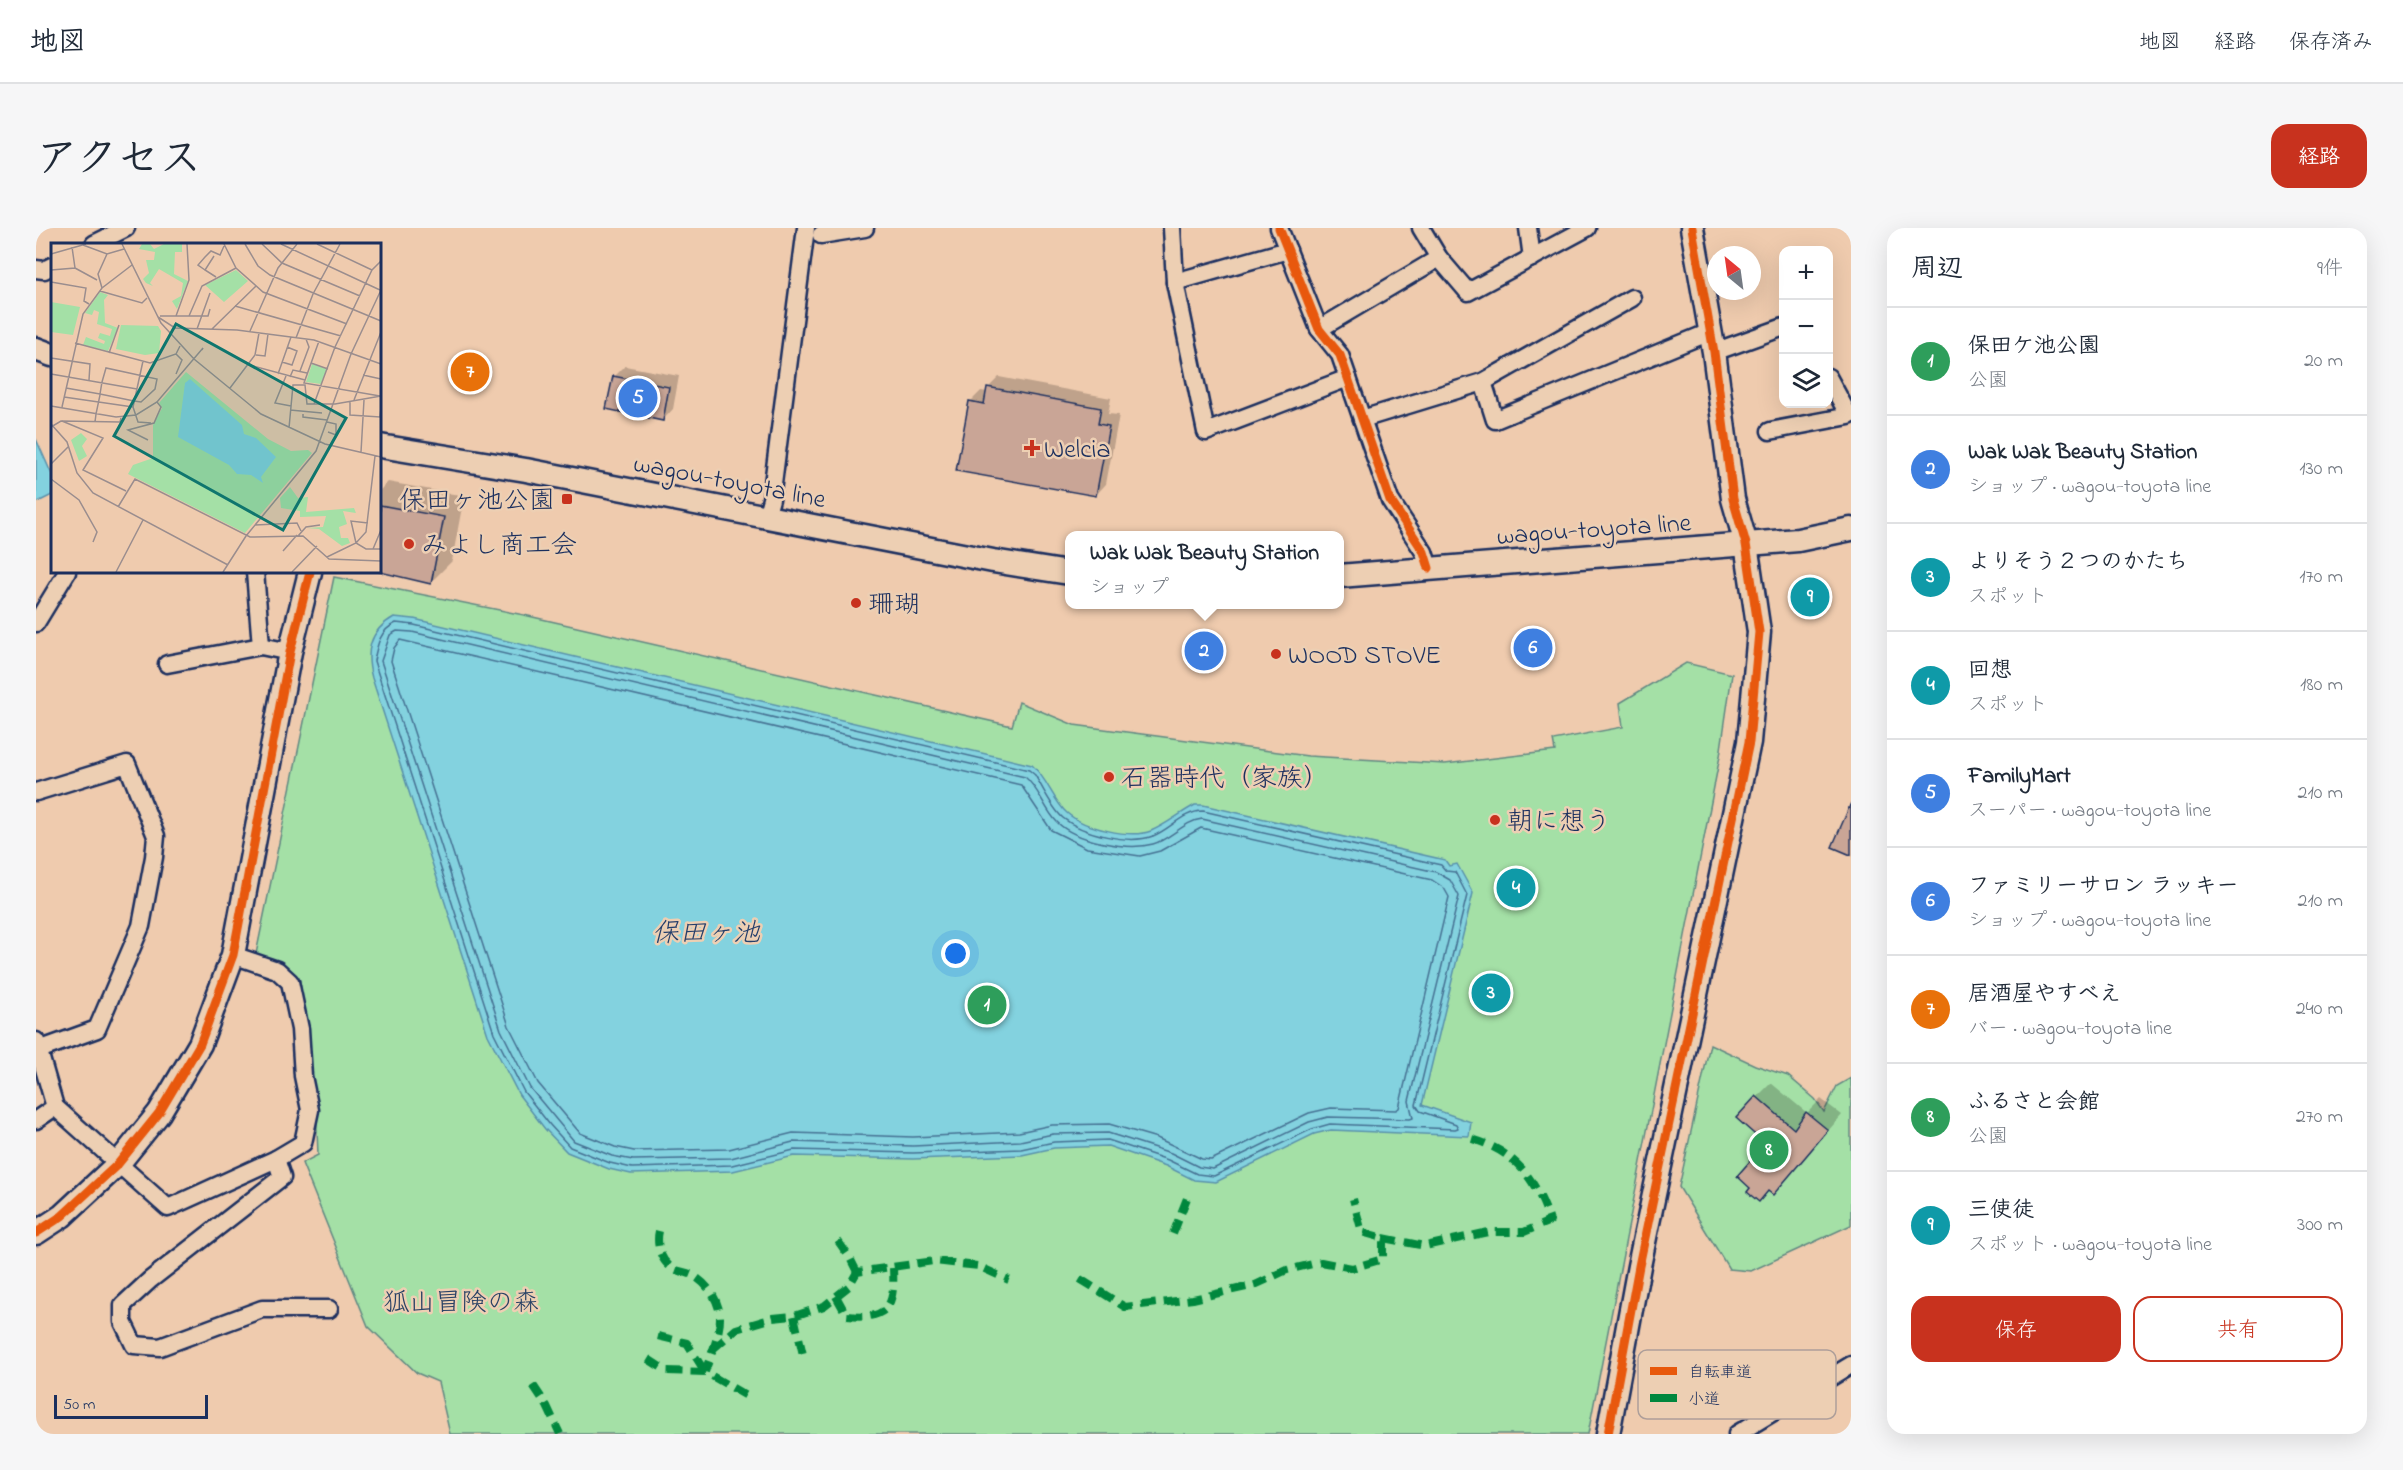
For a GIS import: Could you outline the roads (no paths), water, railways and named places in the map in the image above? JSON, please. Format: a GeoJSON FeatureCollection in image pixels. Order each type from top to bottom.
{"type":"FeatureCollection","features":[{"type":"Feature","properties":{"kind":"street"},"geometry":{"type":"LineString","coordinates":[[96,243],[126,228]]}},
{"type":"Feature","properties":{"kind":"street"},"geometry":{"type":"LineString","coordinates":[[766,517],[771,499],[814,232],[865,228]]}},
{"type":"Feature","properties":{"kind":"street"},"geometry":{"type":"LineString","coordinates":[[1172,228],[1175,282],[1206,432],[1348,378]]}},
{"type":"Feature","properties":{"kind":"street"},"geometry":{"type":"LineString","coordinates":[[1279,228],[1319,329],[1340,355],[1390,500],[1424,552],[1429,568]]}},
{"type":"Feature","properties":{"kind":"street"},"geometry":{"type":"LineString","coordinates":[[1421,228],[1439,258],[1468,292],[1587,228]]}},
{"type":"Feature","properties":{"kind":"street"},"geometry":{"type":"LineString","coordinates":[[1528,228],[1532,258]]}},
{"type":"Feature","properties":{"kind":"street"},"geometry":{"type":"LineString","coordinates":[[1608,1434],[1639,1266],[1749,741],[1759,632],[1746,544],[1733,499],[1712,342],[1692,228]]}},
{"type":"Feature","properties":{"kind":"street"},"geometry":{"type":"LineString","coordinates":[[1175,282],[1288,250]]}},
{"type":"Feature","properties":{"kind":"street"},"geometry":{"type":"LineString","coordinates":[[1319,329],[1439,258]]}},
{"type":"Feature","properties":{"kind":"street"},"geometry":{"type":"LineString","coordinates":[[36,270],[44,270],[51,266]]}},
{"type":"Feature","properties":{"kind":"street"},"geometry":{"type":"LineString","coordinates":[[1362,418],[1483,382],[1632,298]]}},
{"type":"Feature","properties":{"kind":"street"},"geometry":{"type":"LineString","coordinates":[[1483,382],[1495,420],[1712,342],[1779,328]]}},
{"type":"Feature","properties":{"kind":"street"},"geometry":{"type":"LineString","coordinates":[[36,349],[51,355]]}},
{"type":"Feature","properties":{"kind":"street"},"geometry":{"type":"LineString","coordinates":[[1770,431],[1849,416],[1833,386]]}},
{"type":"Feature","properties":{"kind":"street","name":"wagou-toyota line"},"geometry":{"type":"LineString","coordinates":[[381,447],[526,470],[993,561],[1065,572]]}},
{"type":"Feature","properties":{"kind":"street","name":"wagou-toyota line"},"geometry":{"type":"LineString","coordinates":[[1344,576],[1705,549],[1798,540],[1851,530]]}},
{"type":"Feature","properties":{"kind":"street"},"geometry":{"type":"LineString","coordinates":[[36,623],[66,573]]}},
{"type":"Feature","properties":{"kind":"street"},"geometry":{"type":"LineString","coordinates":[[255,573],[261,646]]}},
{"type":"Feature","properties":{"kind":"street"},"geometry":{"type":"LineString","coordinates":[[36,1233],[62,1216],[118,1164],[159,1113],[200,1044],[233,955],[290,652],[310,573]]}},
{"type":"Feature","properties":{"kind":"street"},"geometry":{"type":"LineString","coordinates":[[167,664],[261,646],[290,652]]}},
{"type":"Feature","properties":{"kind":"street"},"geometry":{"type":"LineString","coordinates":[[36,792],[127,764],[156,836],[141,926],[97,1029],[37,1047],[55,1107],[168,1208],[276,1159],[303,1143],[310,1110],[303,1076],[300,1029],[290,982],[277,970],[233,955]]}},
{"type":"Feature","properties":{"kind":"street"},"geometry":{"type":"LineString","coordinates":[[36,1120],[55,1107]]}},
{"type":"Feature","properties":{"kind":"street"},"geometry":{"type":"LineString","coordinates":[[276,1159],[282,1177],[150,1280],[123,1305],[123,1322],[134,1345],[160,1347],[262,1309],[330,1309]]}},
{"type":"Feature","properties":{"kind":"street"},"geometry":{"type":"LineString","coordinates":[[1836,1374],[1851,1365]]}},
{"type":"Feature","properties":{"kind":"street"},"geometry":{"type":"LineString","coordinates":[[1737,1434],[1762,1419]]}},
{"type":"Feature","properties":{"kind":"water"},"geometry":{"type":"Polygon","coordinates":[[[36,439],[51,473],[51,496],[36,503],[36,439]]]}},
{"type":"Feature","properties":{"kind":"water","name":"保田ヶ池"},"geometry":{"type":"Polygon","coordinates":[[[394,617],[414,619],[1032,765],[1067,813],[1084,823],[1108,831],[1131,834],[1151,831],[1195,805],[1203,805],[1445,860],[1449,866],[1457,864],[1473,893],[1422,1105],[1471,1122],[1469,1136],[1331,1130],[1314,1134],[1216,1182],[1194,1180],[1166,1166],[1108,1146],[1054,1148],[1022,1155],[913,1159],[794,1156],[733,1171],[631,1174],[609,1169],[567,1152],[545,1129],[519,1095],[488,1035],[372,678],[369,659],[371,643],[379,629],[394,617]]]}},
{"type":"Feature","properties":{"kind":"place","name":"居酒屋やすべえ"},"geometry":{"type":"Point","coordinates":[470,372]}},
{"type":"Feature","properties":{"kind":"place","name":"FamilyMart"},"geometry":{"type":"Point","coordinates":[638,398]}},
{"type":"Feature","properties":{"kind":"place","name":"Welcia"},"geometry":{"type":"Point","coordinates":[1032,448]}},
{"type":"Feature","properties":{"kind":"place","name":"保田ヶ池公園"},"geometry":{"type":"Point","coordinates":[567,499]}},
{"type":"Feature","properties":{"kind":"place","name":"みよし商工会"},"geometry":{"type":"Point","coordinates":[409,544]}},
{"type":"Feature","properties":{"kind":"place","name":"三使徒"},"geometry":{"type":"Point","coordinates":[1810,597]}},
{"type":"Feature","properties":{"kind":"place","name":"珊瑚"},"geometry":{"type":"Point","coordinates":[856,603]}},
{"type":"Feature","properties":{"kind":"place","name":"ファミリーサロン ラッキー"},"geometry":{"type":"Point","coordinates":[1533,648]}},
{"type":"Feature","properties":{"kind":"place","name":"Wak Wak Beauty Station"},"geometry":{"type":"Point","coordinates":[1204,651]}},
{"type":"Feature","properties":{"kind":"place","name":"WOOD STOVE"},"geometry":{"type":"Point","coordinates":[1276,654]}},
{"type":"Feature","properties":{"kind":"place","name":"石器時代（家族）"},"geometry":{"type":"Point","coordinates":[1109,777]}},
{"type":"Feature","properties":{"kind":"place","name":"朝に想う"},"geometry":{"type":"Point","coordinates":[1495,820]}},
{"type":"Feature","properties":{"kind":"place","name":"回想"},"geometry":{"type":"Point","coordinates":[1516,888]}},
{"type":"Feature","properties":{"kind":"place","name":"よりそう２つのかたち"},"geometry":{"type":"Point","coordinates":[1491,993]}},
{"type":"Feature","properties":{"kind":"place","name":"保田ケ池公園"},"geometry":{"type":"Point","coordinates":[987,1005]}},
{"type":"Feature","properties":{"kind":"place","name":"ふるさと会館"},"geometry":{"type":"Point","coordinates":[1769,1150]}},
{"type":"Feature","properties":{"kind":"park label","name":"狐山冒険の森"},"geometry":{"type":"Point","coordinates":[461,1301]}}]}
